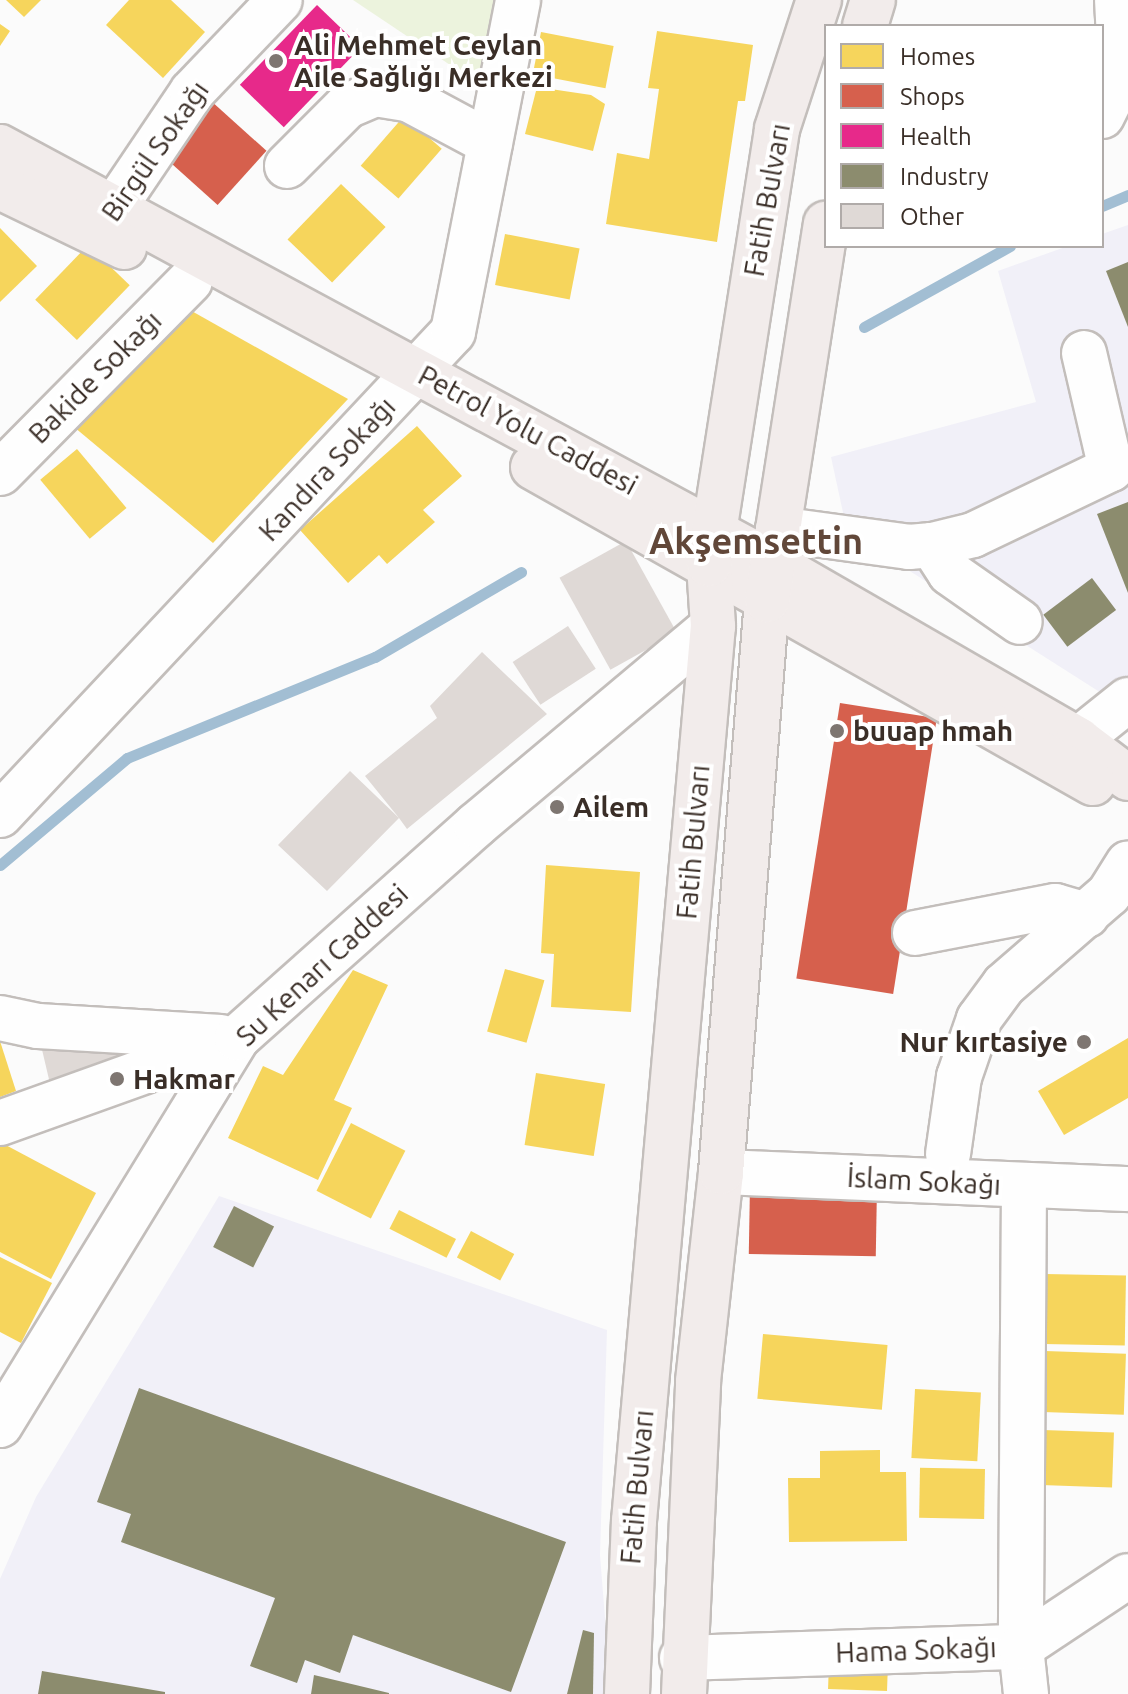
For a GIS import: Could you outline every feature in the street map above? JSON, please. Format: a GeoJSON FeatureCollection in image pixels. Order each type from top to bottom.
{"type":"FeatureCollection","features":[{"type":"Feature","properties":{"kind":"main road","name":"Fatih Bulvarı"},"geometry":{"type":"LineString","coordinates":[[627,1694],[634,1521],[713,626],[711,548],[777,129],[819,0]]}},
{"type":"Feature","properties":{"kind":"main road"},"geometry":{"type":"LineString","coordinates":[[866,24],[873,0]]}},
{"type":"Feature","properties":{"kind":"main road","name":"Petrol Yolu Caddesi"},"geometry":{"type":"LineString","coordinates":[[0,147],[190,281],[408,382]]}},
{"type":"Feature","properties":{"kind":"main road","name":"Petrol Yolu Caddesi"},"geometry":{"type":"LineString","coordinates":[[0,187],[106,221],[711,548],[772,564],[1078,740],[1128,778]]}},
{"type":"Feature","properties":{"kind":"main road","name":"Fatih Bulvarı"},"geometry":{"type":"LineString","coordinates":[[683,1676],[698,1381],[721,1172],[772,564],[824,242]]}},
{"type":"Feature","properties":{"kind":"main road","name":"Petrol Yolu Caddesi"},"geometry":{"type":"LineString","coordinates":[[772,564],[1128,803]]}},
{"type":"Feature","properties":{"kind":"street","name":"Birgül Sokağı"},"geometry":{"type":"LineString","coordinates":[[106,221],[192,92],[280,0]]}},
{"type":"Feature","properties":{"kind":"street","name":"Kandıra Sokağı"},"geometry":{"type":"LineString","coordinates":[[0,815],[453,332],[518,0]]}},
{"type":"Feature","properties":{"kind":"street"},"geometry":{"type":"LineString","coordinates":[[1104,112],[1121,78],[1117,0]]}},
{"type":"Feature","properties":{"kind":"street"},"geometry":{"type":"LineString","coordinates":[[287,166],[347,106],[375,94],[408,99],[490,143]]}},
{"type":"Feature","properties":{"kind":"street","name":"Bakide Sokağı"},"geometry":{"type":"LineString","coordinates":[[0,473],[190,281]]}},
{"type":"Feature","properties":{"kind":"street"},"geometry":{"type":"LineString","coordinates":[[772,564],[932,545],[973,535],[1111,469],[1084,353]]}},
{"type":"Feature","properties":{"kind":"street"},"geometry":{"type":"LineString","coordinates":[[932,545],[950,573],[1020,622]]}},
{"type":"Feature","properties":{"kind":"street","name":"Su Kenarı Caddesi"},"geometry":{"type":"LineString","coordinates":[[0,1425],[237,1038],[476,825],[713,626]]}},
{"type":"Feature","properties":{"kind":"street"},"geometry":{"type":"LineString","coordinates":[[1078,740],[1128,700]]}},
{"type":"Feature","properties":{"kind":"street"},"geometry":{"type":"LineString","coordinates":[[948,1154],[959,1077],[979,1019],[1004,985],[1087,915],[1128,864]]}},
{"type":"Feature","properties":{"kind":"street"},"geometry":{"type":"LineString","coordinates":[[915,933],[1055,906],[1087,915]]}},
{"type":"Feature","properties":{"kind":"street"},"geometry":{"type":"LineString","coordinates":[[0,1018],[38,1026],[237,1038]]}},
{"type":"Feature","properties":{"kind":"street"},"geometry":{"type":"LineString","coordinates":[[0,1123],[237,1038]]}},
{"type":"Feature","properties":{"kind":"street","name":"İslam Sokağı"},"geometry":{"type":"LineString","coordinates":[[721,1172],[1128,1189]]}},
{"type":"Feature","properties":{"kind":"street"},"geometry":{"type":"LineString","coordinates":[[1024,1186],[1021,1647],[1026,1694]]}},
{"type":"Feature","properties":{"kind":"street","name":"Hama Sokağı"},"geometry":{"type":"LineString","coordinates":[[683,1676],[1021,1647],[1128,1576]]}},
{"type":"Feature","properties":{"kind":"shaded area"},"geometry":{"type":"Polygon","coordinates":[[[1128,225],[1128,710],[847,531],[831,457],[1036,402],[998,271],[1062,248],[1104,248],[1104,233],[1128,225]]]}},
{"type":"Feature","properties":{"kind":"shaded area"},"geometry":{"type":"Polygon","coordinates":[[[219,1196],[607,1330],[600,1555],[611,1694],[0,1694],[0,1579],[36,1497],[219,1196]]]}},
{"type":"Feature","properties":{"kind":"green space"},"geometry":{"type":"Polygon","coordinates":[[[353,0],[505,0],[489,91],[353,0]]]}},
{"type":"Feature","properties":{"kind":"building: Homes"},"geometry":{"type":"Polygon","coordinates":[[[6,0],[41,0],[24,17],[6,0]]]}},
{"type":"Feature","properties":{"kind":"building: Homes"},"geometry":{"type":"Polygon","coordinates":[[[129,0],[171,0],[205,32],[163,78],[106,25],[129,0]]]}},
{"type":"Feature","properties":{"kind":"building: Homes"},"geometry":{"type":"Polygon","coordinates":[[[0,24],[10,31],[0,46],[0,24]]]}},
{"type":"Feature","properties":{"kind":"building: Homes"},"geometry":{"type":"Polygon","coordinates":[[[657,31],[753,45],[745,101],[738,101],[717,242],[606,224],[617,153],[649,159],[659,89],[648,88],[657,31]]]}},
{"type":"Feature","properties":{"kind":"building: Homes"},"geometry":{"type":"Polygon","coordinates":[[[541,32],[614,46],[605,88],[533,74],[541,32]]]}},
{"type":"Feature","properties":{"kind":"building: Homes"},"geometry":{"type":"Polygon","coordinates":[[[537,87],[591,95],[605,104],[593,151],[525,134],[537,87]]]}},
{"type":"Feature","properties":{"kind":"building: Homes"},"geometry":{"type":"Polygon","coordinates":[[[404,116],[442,149],[398,199],[361,166],[404,116]]]}},
{"type":"Feature","properties":{"kind":"building: Homes"},"geometry":{"type":"Polygon","coordinates":[[[341,184],[386,227],[332,282],[288,239],[341,184]]]}},
{"type":"Feature","properties":{"kind":"building: Homes"},"geometry":{"type":"Polygon","coordinates":[[[0,228],[37,266],[0,302],[0,228]]]}},
{"type":"Feature","properties":{"kind":"building: Homes"},"geometry":{"type":"Polygon","coordinates":[[[505,234],[580,249],[570,300],[495,285],[505,234]]]}},
{"type":"Feature","properties":{"kind":"building: Homes"},"geometry":{"type":"Polygon","coordinates":[[[88,245],[130,285],[77,340],[35,300],[88,245]]]}},
{"type":"Feature","properties":{"kind":"building: Homes"},"geometry":{"type":"Polygon","coordinates":[[[181,305],[348,399],[213,543],[74,427],[181,305]]]}},
{"type":"Feature","properties":{"kind":"building: Homes"},"geometry":{"type":"Polygon","coordinates":[[[417,426],[462,476],[423,510],[435,522],[387,564],[379,555],[348,583],[300,530],[417,426]]]}},
{"type":"Feature","properties":{"kind":"building: Homes"},"geometry":{"type":"Polygon","coordinates":[[[77,449],[126,508],[90,539],[40,480],[77,449]]]}},
{"type":"Feature","properties":{"kind":"building: Homes"},"geometry":{"type":"Polygon","coordinates":[[[546,865],[640,872],[631,1012],[551,1007],[554,954],[541,953],[546,865]]]}},
{"type":"Feature","properties":{"kind":"building: Homes"},"geometry":{"type":"Polygon","coordinates":[[[505,969],[544,980],[526,1043],[487,1031],[505,969]]]}},
{"type":"Feature","properties":{"kind":"building: Homes"},"geometry":{"type":"Polygon","coordinates":[[[353,970],[388,985],[334,1100],[352,1108],[318,1180],[228,1138],[263,1066],[283,1075],[353,970]]]}},
{"type":"Feature","properties":{"kind":"building: Homes"},"geometry":{"type":"Polygon","coordinates":[[[1128,1038],[1128,1098],[1064,1135],[1038,1091],[1128,1038]]]}},
{"type":"Feature","properties":{"kind":"building: Homes"},"geometry":{"type":"Polygon","coordinates":[[[0,1041],[16,1091],[0,1097],[0,1041]]]}},
{"type":"Feature","properties":{"kind":"building: Homes"},"geometry":{"type":"Polygon","coordinates":[[[536,1073],[605,1084],[594,1156],[525,1145],[536,1073]]]}},
{"type":"Feature","properties":{"kind":"building: Homes"},"geometry":{"type":"Polygon","coordinates":[[[351,1123],[405,1151],[371,1218],[316,1191],[351,1123]]]}},
{"type":"Feature","properties":{"kind":"building: Homes"},"geometry":{"type":"Polygon","coordinates":[[[0,1142],[96,1193],[51,1279],[0,1252],[0,1142]]]}},
{"type":"Feature","properties":{"kind":"building: Homes"},"geometry":{"type":"Polygon","coordinates":[[[399,1210],[456,1239],[446,1258],[389,1229],[399,1210]]]}},
{"type":"Feature","properties":{"kind":"building: Homes"},"geometry":{"type":"Polygon","coordinates":[[[471,1231],[514,1254],[500,1280],[457,1257],[471,1231]]]}},
{"type":"Feature","properties":{"kind":"building: Homes"},"geometry":{"type":"Polygon","coordinates":[[[0,1257],[52,1283],[21,1343],[0,1332],[0,1257]]]}},
{"type":"Feature","properties":{"kind":"building: Homes"},"geometry":{"type":"Polygon","coordinates":[[[1045,1274],[1126,1275],[1125,1345],[1044,1344],[1045,1274]]]}},
{"type":"Feature","properties":{"kind":"building: Homes"},"geometry":{"type":"Polygon","coordinates":[[[763,1334],[888,1345],[882,1410],[757,1399],[763,1334]]]}},
{"type":"Feature","properties":{"kind":"building: Homes"},"geometry":{"type":"Polygon","coordinates":[[[1045,1351],[1126,1354],[1124,1415],[1043,1412],[1045,1351]]]}},
{"type":"Feature","properties":{"kind":"building: Homes"},"geometry":{"type":"Polygon","coordinates":[[[915,1389],[981,1392],[977,1461],[911,1458],[915,1389]]]}},
{"type":"Feature","properties":{"kind":"building: Homes"},"geometry":{"type":"Polygon","coordinates":[[[1043,1430],[1114,1432],[1112,1487],[1041,1485],[1043,1430]]]}},
{"type":"Feature","properties":{"kind":"building: Homes"},"geometry":{"type":"Polygon","coordinates":[[[880,1450],[880,1472],[906,1472],[907,1541],[789,1542],[788,1478],[820,1478],[820,1451],[880,1450]]]}},
{"type":"Feature","properties":{"kind":"building: Homes"},"geometry":{"type":"Polygon","coordinates":[[[920,1468],[985,1469],[984,1519],[919,1518],[920,1468]]]}},
{"type":"Feature","properties":{"kind":"building: Homes"},"geometry":{"type":"Polygon","coordinates":[[[829,1662],[888,1664],[887,1691],[828,1689],[829,1662]]]}},
{"type":"Feature","properties":{"kind":"building: Shops"},"geometry":{"type":"Polygon","coordinates":[[[210,100],[266,151],[218,205],[161,154],[210,100]]]}},
{"type":"Feature","properties":{"kind":"building: Shops"},"geometry":{"type":"Polygon","coordinates":[[[840,703],[937,718],[893,994],[796,979],[840,703]]]}},
{"type":"Feature","properties":{"kind":"building: Shops"},"geometry":{"type":"Polygon","coordinates":[[[750,1185],[877,1187],[876,1256],[749,1254],[750,1185]]]}},
{"type":"Feature","properties":{"kind":"building: Health"},"geometry":{"type":"Polygon","coordinates":[[[317,5],[361,47],[284,127],[240,85],[317,5]]]}},
{"type":"Feature","properties":{"kind":"building: Industry"},"geometry":{"type":"Polygon","coordinates":[[[1128,262],[1128,327],[1106,271],[1128,262]]]}},
{"type":"Feature","properties":{"kind":"building: Industry"},"geometry":{"type":"Polygon","coordinates":[[[1128,502],[1128,593],[1097,514],[1128,502]]]}},
{"type":"Feature","properties":{"kind":"building: Industry"},"geometry":{"type":"Polygon","coordinates":[[[1092,578],[1116,610],[1067,647],[1043,615],[1092,578]]]}},
{"type":"Feature","properties":{"kind":"building: Industry"},"geometry":{"type":"Polygon","coordinates":[[[234,1206],[274,1226],[253,1267],[213,1247],[234,1206]]]}},
{"type":"Feature","properties":{"kind":"building: Industry"},"geometry":{"type":"Polygon","coordinates":[[[139,1388],[566,1542],[511,1692],[353,1635],[340,1673],[305,1660],[297,1683],[250,1666],[275,1598],[121,1542],[131,1514],[97,1502],[139,1388]]]}},
{"type":"Feature","properties":{"kind":"building: Industry"},"geometry":{"type":"Polygon","coordinates":[[[583,1630],[594,1633],[593,1694],[567,1694],[583,1630]]]}},
{"type":"Feature","properties":{"kind":"building: Industry"},"geometry":{"type":"Polygon","coordinates":[[[42,1671],[165,1692],[165,1694],[38,1694],[42,1671]]]}},
{"type":"Feature","properties":{"kind":"building: Industry"},"geometry":{"type":"Polygon","coordinates":[[[314,1675],[389,1693],[389,1694],[311,1694],[314,1675]]]}},
{"type":"Feature","properties":{"kind":"building: Other"},"geometry":{"type":"Polygon","coordinates":[[[626,541],[677,633],[610,670],[560,578],[626,541]]]}},
{"type":"Feature","properties":{"kind":"building: Other"},"geometry":{"type":"Polygon","coordinates":[[[568,626],[596,669],[540,705],[513,662],[568,626]]]}},
{"type":"Feature","properties":{"kind":"building: Other"},"geometry":{"type":"Polygon","coordinates":[[[482,652],[547,714],[407,829],[365,776],[437,718],[430,706],[482,652]]]}},
{"type":"Feature","properties":{"kind":"building: Other"},"geometry":{"type":"Polygon","coordinates":[[[350,771],[399,818],[327,891],[278,845],[350,771]]]}},
{"type":"Feature","properties":{"kind":"building: Other"},"geometry":{"type":"Polygon","coordinates":[[[66,1038],[125,1056],[51,1088],[40,1041],[66,1038]]]}},
{"type":"Feature","properties":{"kind":"waterway"},"geometry":{"type":"LineString","coordinates":[[1104,205],[1128,195]]}},
{"type":"Feature","properties":{"kind":"waterway"},"geometry":{"type":"LineString","coordinates":[[864,327],[1006,248]]}},
{"type":"Feature","properties":{"kind":"waterway"},"geometry":{"type":"LineString","coordinates":[[0,865],[127,758],[375,657],[521,572]]}},
{"type":"Feature","properties":{"kind":"place","name":"Ali Mehmet Ceylan Aile Sağlığı Merkezi"},"geometry":{"type":"Point","coordinates":[276,61]}},
{"type":"Feature","properties":{"kind":"place","name":"buuap hmah"},"geometry":{"type":"Point","coordinates":[837,731]}},
{"type":"Feature","properties":{"kind":"place","name":"Ailem"},"geometry":{"type":"Point","coordinates":[557,807]}},
{"type":"Feature","properties":{"kind":"place","name":"Nur kırtasiye"},"geometry":{"type":"Point","coordinates":[1084,1042]}},
{"type":"Feature","properties":{"kind":"place","name":"Hakmar"},"geometry":{"type":"Point","coordinates":[117,1079]}},
{"type":"Feature","properties":{"kind":"district","name":"Akşemsettin"},"geometry":{"type":"Point","coordinates":[756,541]}}]}
